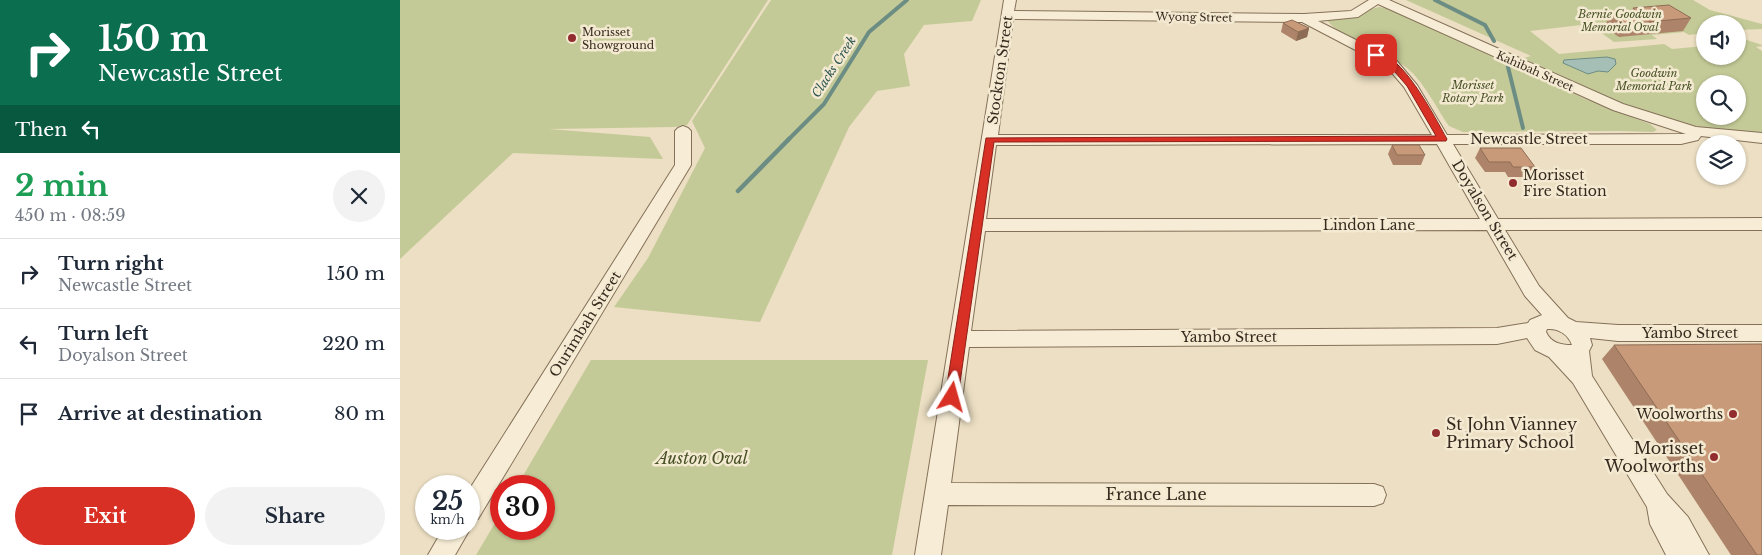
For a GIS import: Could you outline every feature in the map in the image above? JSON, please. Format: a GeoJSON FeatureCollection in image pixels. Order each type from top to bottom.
{"type":"FeatureCollection","features":[{"type":"Feature","properties":{"kind":"street","name":"Wyong Street"},"geometry":{"type":"LineString","coordinates":[[1009,8],[1304,18],[1354,14],[1378,0]]}},
{"type":"Feature","properties":{"kind":"street","name":"Kahibah Street"},"geometry":{"type":"LineString","coordinates":[[1378,0],[1602,101],[1651,119],[1694,131]]}},
{"type":"Feature","properties":{"kind":"street","name":"Stockton Street"},"geometry":{"type":"LineString","coordinates":[[928,555],[1009,8]]}},
{"type":"Feature","properties":{"kind":"street","name":"Doyalson Street"},"geometry":{"type":"LineString","coordinates":[[1304,18],[1391,63],[1410,85],[1532,290],[1573,337]]}},
{"type":"Feature","properties":{"kind":"street","name":"Ourimbah Street"},"geometry":{"type":"LineString","coordinates":[[480,493],[683,165],[683,131]]}},
{"type":"Feature","properties":{"kind":"street","name":"Newcastle Street"},"geometry":{"type":"LineString","coordinates":[[990,140],[1681,139],[1693,137],[1694,131],[1762,138]]}},
{"type":"Feature","properties":{"kind":"street","name":"Lindon Lane"},"geometry":{"type":"LineString","coordinates":[[977,225],[1762,224]]}},
{"type":"Feature","properties":{"kind":"street","name":"Doyalson Street"},"geometry":{"type":"LineString","coordinates":[[1532,290],[1544,337]]}},
{"type":"Feature","properties":{"kind":"street"},"geometry":{"type":"LineString","coordinates":[[1544,337],[1549,321],[1573,337],[1581,377]]}},
{"type":"Feature","properties":{"kind":"street","name":"Yambo Street"},"geometry":{"type":"LineString","coordinates":[[1573,337],[1618,333],[1762,333]]}},
{"type":"Feature","properties":{"kind":"street","name":"Yambo Street"},"geometry":{"type":"LineString","coordinates":[[960,339],[1544,337]]}},
{"type":"Feature","properties":{"kind":"street"},"geometry":{"type":"LineString","coordinates":[[1544,337],[1569,354],[1573,337]]}},
{"type":"Feature","properties":{"kind":"street"},"geometry":{"type":"LineString","coordinates":[[1544,337],[1581,377],[1658,502],[1679,525],[1696,555]]}},
{"type":"Feature","properties":{"kind":"street","name":"France Lane"},"geometry":{"type":"LineString","coordinates":[[937,494],[1374,495]]}},
{"type":"Feature","properties":{"kind":"street"},"geometry":{"type":"LineString","coordinates":[[1658,502],[1662,524],[1680,555]]}},
{"type":"Feature","properties":{"kind":"street"},"geometry":{"type":"LineString","coordinates":[[441,555],[450,540]]}},
{"type":"Feature","properties":{"kind":"green space","name":"Morisset Showground"},"geometry":{"type":"Polygon","coordinates":[[[400,0],[768,0],[687,125],[675,127],[549,129],[650,137],[663,159],[513,153],[400,259],[400,0]]]}},
{"type":"Feature","properties":{"kind":"green space"},"geometry":{"type":"Polygon","coordinates":[[[771,0],[981,0],[972,21],[924,25],[904,54],[910,86],[877,91],[849,127],[760,322],[614,307],[648,258],[705,148],[692,121],[771,0]]]}},
{"type":"Feature","properties":{"kind":"green space"},"geometry":{"type":"Polygon","coordinates":[[[1406,0],[1693,0],[1710,10],[1729,15],[1696,15],[1696,34],[1689,35],[1684,32],[1652,35],[1657,39],[1614,42],[1589,24],[1530,31],[1559,54],[1664,44],[1672,49],[1696,47],[1696,65],[1746,65],[1746,40],[1762,45],[1756,47],[1762,51],[1762,133],[1701,128],[1630,108],[1517,60],[1531,56],[1406,0]]]}},
{"type":"Feature","properties":{"kind":"green space","name":"Morisset Rotary Park"},"geometry":{"type":"Polygon","coordinates":[[[1379,7],[1390,9],[1583,98],[1650,124],[1657,130],[1653,132],[1463,132],[1449,126],[1423,85],[1410,71],[1394,60],[1342,34],[1327,20],[1379,7]]]}},
{"type":"Feature","properties":{"kind":"green space"},"geometry":{"type":"Polygon","coordinates":[[[1746,20],[1762,24],[1762,29],[1746,30],[1746,20]]]}},
{"type":"Feature","properties":{"kind":"green space","name":"Auston Oval"},"geometry":{"type":"Polygon","coordinates":[[[591,360],[928,360],[892,555],[476,555],[490,531],[490,540],[555,540],[555,475],[523,475],[591,360]]]}},
{"type":"Feature","properties":{"kind":"water"},"geometry":{"type":"Polygon","coordinates":[[[1607,57],[1615,59],[1616,64],[1608,72],[1598,71],[1588,74],[1563,63],[1564,60],[1607,57]]]}},
{"type":"Feature","properties":{"kind":"building"},"geometry":{"type":"Polygon","coordinates":[[[1669,5],[1691,18],[1626,24],[1611,14],[1637,12],[1633,8],[1669,5]]]}},
{"type":"Feature","properties":{"kind":"building"},"geometry":{"type":"Polygon","coordinates":[[[1292,20],[1309,28],[1298,32],[1283,23],[1292,20]]]}},
{"type":"Feature","properties":{"kind":"building"},"geometry":{"type":"Polygon","coordinates":[[[1392,145],[1419,145],[1425,155],[1397,155],[1392,145]]]}},
{"type":"Feature","properties":{"kind":"building"},"geometry":{"type":"Polygon","coordinates":[[[1480,148],[1521,148],[1535,167],[1513,167],[1510,162],[1489,162],[1480,148]]]}},
{"type":"Feature","properties":{"kind":"building","name":"Morisset Woolworths"},"geometry":{"type":"Polygon","coordinates":[[[1762,344],[1762,555],[1757,555],[1614,345],[1762,344]]]}},
{"type":"Feature","properties":{"kind":"waterway","name":"Clacks Creek"},"geometry":{"type":"LineString","coordinates":[[789,139],[824,104],[869,32],[907,0]]}},
{"type":"Feature","properties":{"kind":"waterway","name":"Clacks Creek"},"geometry":{"type":"LineString","coordinates":[[1435,0],[1485,25],[1494,41]]}},
{"type":"Feature","properties":{"kind":"waterway","name":"Clacks Creek"},"geometry":{"type":"LineString","coordinates":[[1508,67],[1523,128]]}},
{"type":"Feature","properties":{"kind":"waterway","name":"Clacks Creek"},"geometry":{"type":"LineString","coordinates":[[738,191],[789,139]]}},
{"type":"Feature","properties":{"kind":"place","name":"Morisset Showground"},"geometry":{"type":"Point","coordinates":[572,38]}},
{"type":"Feature","properties":{"kind":"place","name":"Morisset Fire Station"},"geometry":{"type":"Point","coordinates":[1513,183]}},
{"type":"Feature","properties":{"kind":"place","name":"Woolworths"},"geometry":{"type":"Point","coordinates":[1733,414]}},
{"type":"Feature","properties":{"kind":"place","name":"St John Vianney Primary School"},"geometry":{"type":"Point","coordinates":[1436,433]}},
{"type":"Feature","properties":{"kind":"place","name":"Morisset Woolworths"},"geometry":{"type":"Point","coordinates":[1714,457]}},
{"type":"Feature","properties":{"kind":"route"},"geometry":{"type":"LineString","coordinates":[[952,397],[990,140],[1442,139],[1410,85],[1391,63],[1376,55]]}},
{"type":"Feature","properties":{"kind":"park label","name":"Bernie Goodwin Memorial Oval"},"geometry":{"type":"Point","coordinates":[1620,20]}},
{"type":"Feature","properties":{"kind":"park label","name":"Goodwin Memorial Park"},"geometry":{"type":"Point","coordinates":[1654,79]}}]}
